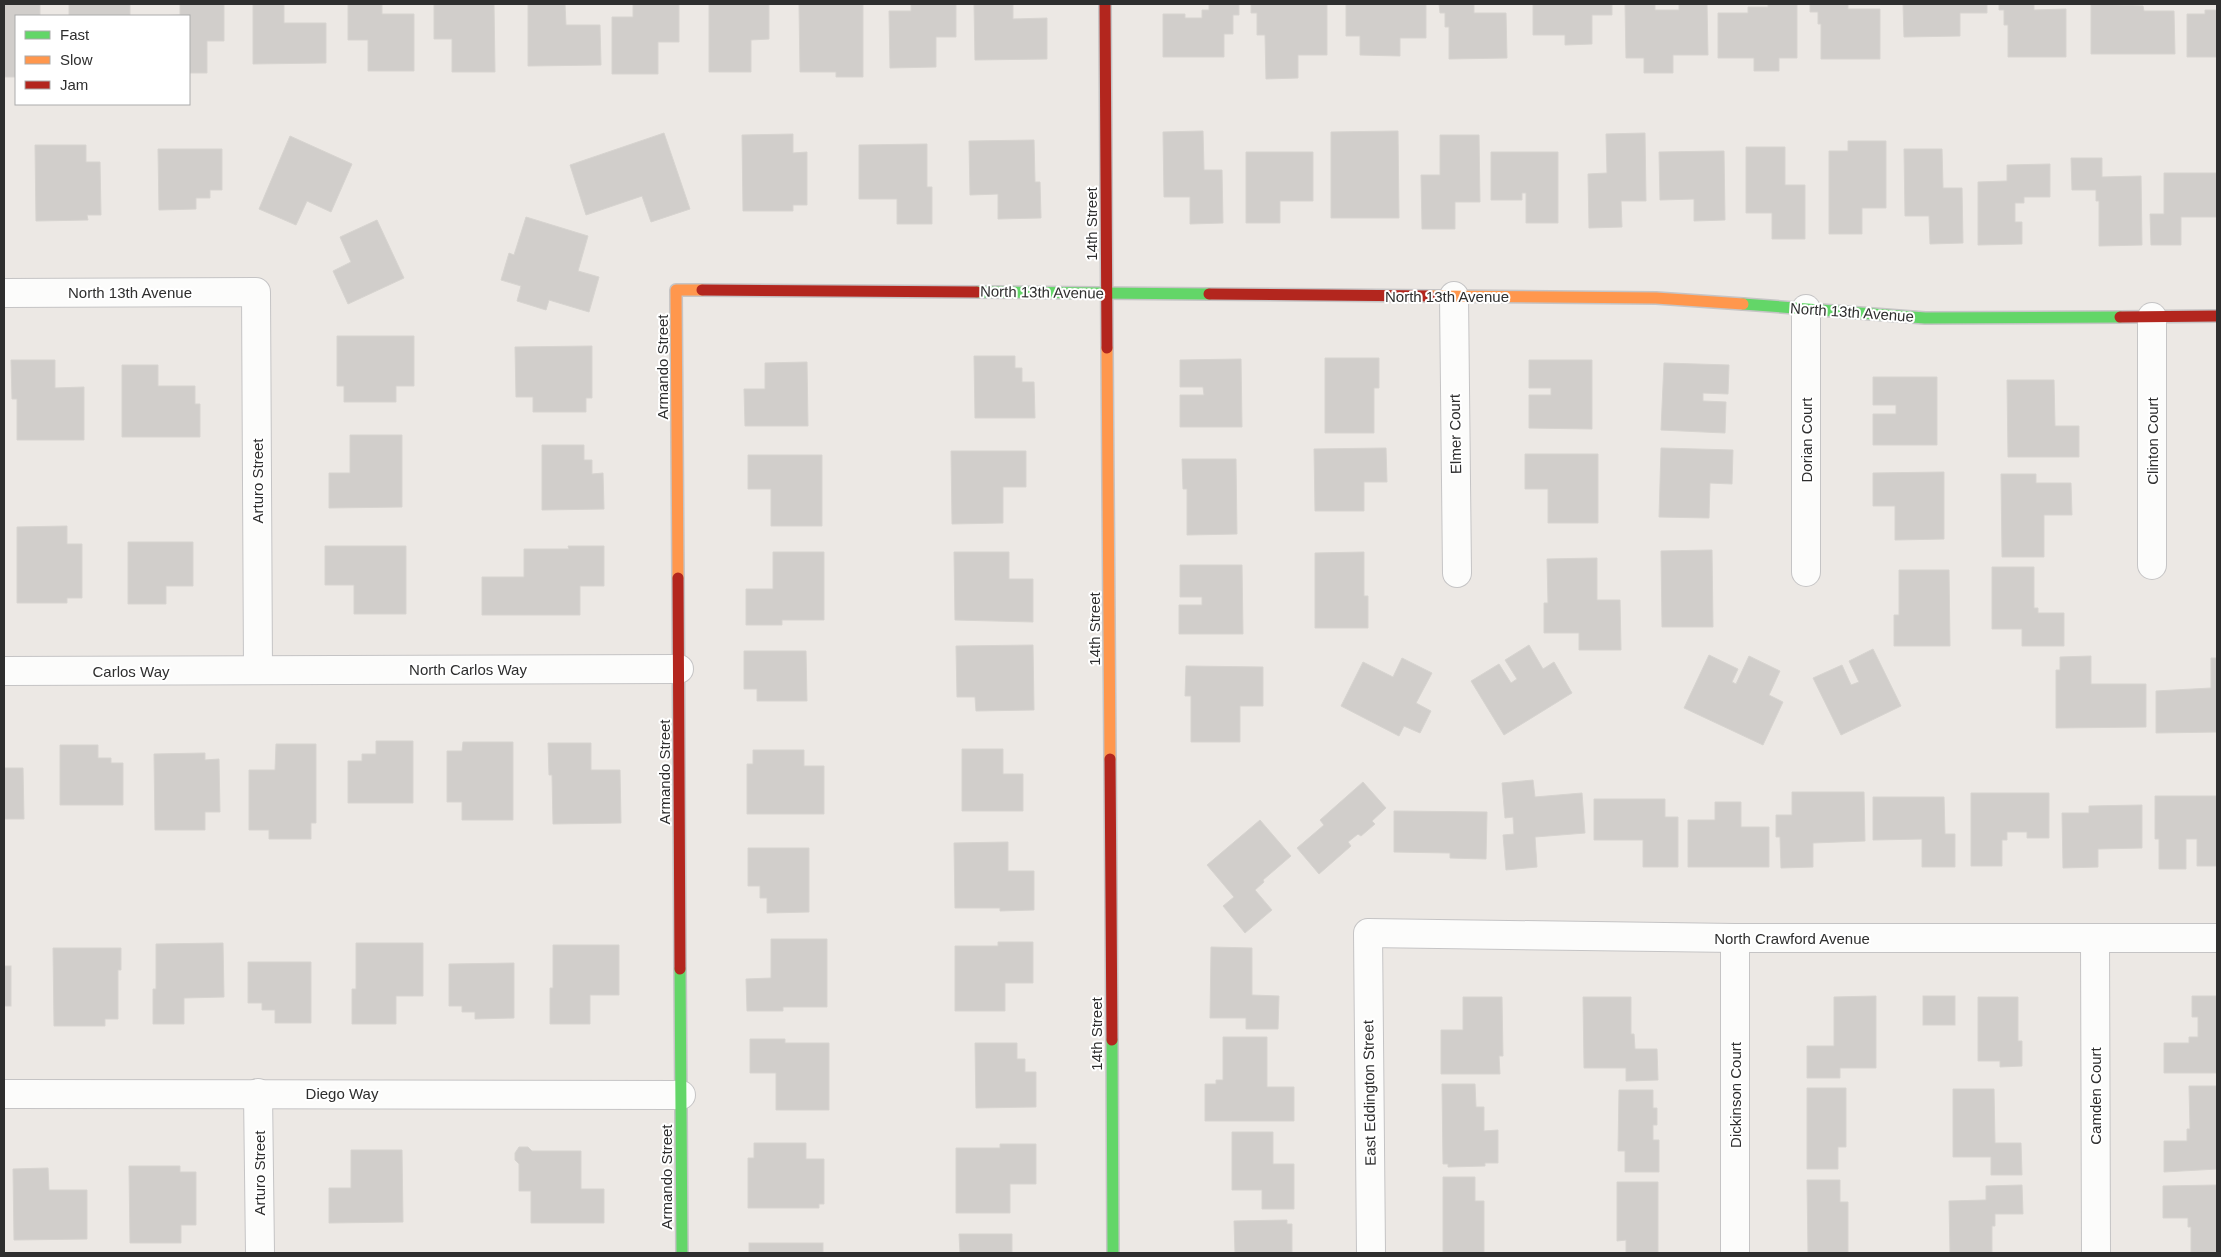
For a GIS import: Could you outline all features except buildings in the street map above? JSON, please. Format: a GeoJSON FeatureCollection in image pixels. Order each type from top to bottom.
{"type":"FeatureCollection","features":[{"type":"Feature","properties":{"kind":"street","name":"14th Street"},"geometry":{"type":"LineString","coordinates":[[1105,4],[1113,1253]]}},
{"type":"Feature","properties":{"kind":"street","name":"North 13th Avenue"},"geometry":{"type":"LineString","coordinates":[[676,290],[1656,298],[1925,318],[2217,316]]}},
{"type":"Feature","properties":{"kind":"street","name":"Armando Street"},"geometry":{"type":"LineString","coordinates":[[676,290],[682,1253]]}},
{"type":"Feature","properties":{"kind":"street","name":"North 13th Avenue"},"geometry":{"type":"LineString","coordinates":[[4,293],[256,292]]}},
{"type":"Feature","properties":{"kind":"street","name":"Arturo Street"},"geometry":{"type":"LineString","coordinates":[[256,292],[258,670]]}},
{"type":"Feature","properties":{"kind":"street","name":"Elmer Court"},"geometry":{"type":"LineString","coordinates":[[1454,296],[1457,573]]}},
{"type":"Feature","properties":{"kind":"street","name":"Dorian Court"},"geometry":{"type":"LineString","coordinates":[[1806,309],[1806,572]]}},
{"type":"Feature","properties":{"kind":"street","name":"Clinton Court"},"geometry":{"type":"LineString","coordinates":[[2152,317],[2152,565]]}},
{"type":"Feature","properties":{"kind":"street","name":"North Carlos Way"},"geometry":{"type":"LineString","coordinates":[[258,670],[678,669]]}},
{"type":"Feature","properties":{"kind":"street","name":"Carlos Way"},"geometry":{"type":"LineString","coordinates":[[4,671],[258,670]]}},
{"type":"Feature","properties":{"kind":"street","name":"North Crawford Avenue"},"geometry":{"type":"LineString","coordinates":[[1368,933],[1735,938],[2217,938]]}},
{"type":"Feature","properties":{"kind":"street","name":"East Eddington Street"},"geometry":{"type":"LineString","coordinates":[[1368,933],[1371,1253]]}},
{"type":"Feature","properties":{"kind":"street","name":"Dickinson Court"},"geometry":{"type":"LineString","coordinates":[[1735,938],[1735,1253]]}},
{"type":"Feature","properties":{"kind":"street","name":"Camden Court"},"geometry":{"type":"LineString","coordinates":[[2095,938],[2096,1253]]}},
{"type":"Feature","properties":{"kind":"street","name":"Arturo Street"},"geometry":{"type":"LineString","coordinates":[[258,1093],[260,1253]]}},
{"type":"Feature","properties":{"kind":"street","name":"Diego Way"},"geometry":{"type":"LineString","coordinates":[[4,1094],[681,1095]]}},
{"type":"Feature","properties":{"kind":"traffic: fast"},"geometry":{"type":"LineString","coordinates":[[977,292],[1209,294]]}},
{"type":"Feature","properties":{"kind":"traffic: fast"},"geometry":{"type":"LineString","coordinates":[[1743,304],[1925,318],[2120,317]]}},
{"type":"Feature","properties":{"kind":"traffic: fast"},"geometry":{"type":"LineString","coordinates":[[680,969],[682,1253]]}},
{"type":"Feature","properties":{"kind":"traffic: fast"},"geometry":{"type":"LineString","coordinates":[[1112,1040],[1113,1253]]}},
{"type":"Feature","properties":{"kind":"traffic: slow"},"geometry":{"type":"LineString","coordinates":[[678,578],[676,290],[702,290]]}},
{"type":"Feature","properties":{"kind":"traffic: slow"},"geometry":{"type":"LineString","coordinates":[[1430,296],[1656,298],[1743,304]]}},
{"type":"Feature","properties":{"kind":"traffic: slow"},"geometry":{"type":"LineString","coordinates":[[1107,348],[1110,759]]}},
{"type":"Feature","properties":{"kind":"traffic: jam"},"geometry":{"type":"LineString","coordinates":[[1105,4],[1107,348]]}},
{"type":"Feature","properties":{"kind":"traffic: jam"},"geometry":{"type":"LineString","coordinates":[[702,290],[977,292]]}},
{"type":"Feature","properties":{"kind":"traffic: jam"},"geometry":{"type":"LineString","coordinates":[[1209,294],[1430,296]]}},
{"type":"Feature","properties":{"kind":"traffic: jam"},"geometry":{"type":"LineString","coordinates":[[2120,317],[2217,316]]}},
{"type":"Feature","properties":{"kind":"traffic: jam"},"geometry":{"type":"LineString","coordinates":[[678,578],[680,969]]}},
{"type":"Feature","properties":{"kind":"traffic: jam"},"geometry":{"type":"LineString","coordinates":[[1110,759],[1112,1040]]}}]}
